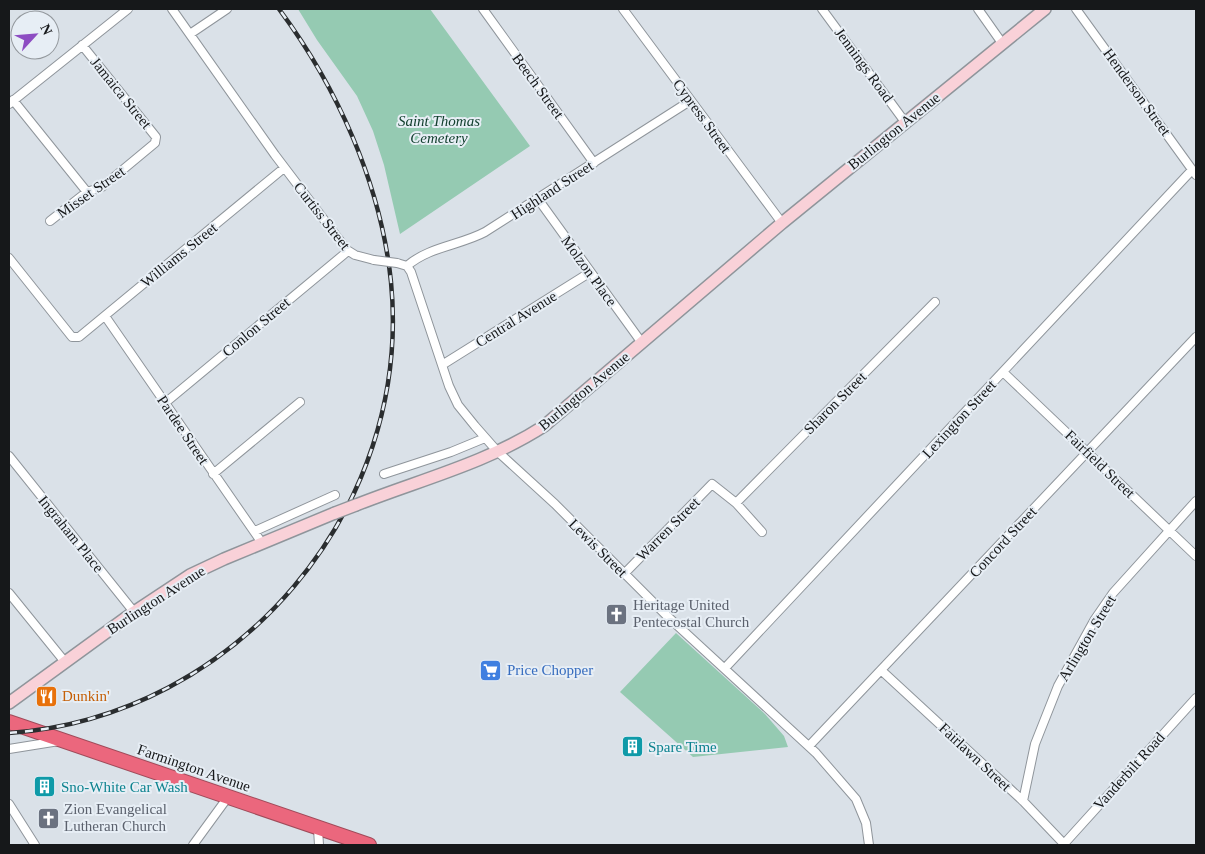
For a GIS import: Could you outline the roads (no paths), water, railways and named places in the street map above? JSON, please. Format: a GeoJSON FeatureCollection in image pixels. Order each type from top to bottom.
{"type":"FeatureCollection","features":[{"type":"Feature","properties":{"kind":"highway","name":"Farmington Avenue"},"geometry":{"type":"LineString","coordinates":[[9,722],[369,845]]}},
{"type":"Feature","properties":{"kind":"main road","name":"Burlington Avenue"},"geometry":{"type":"LineString","coordinates":[[9,702],[134,612],[190,575],[335,513],[498,451],[516,443],[554,418],[782,223],[1046,9]]}},
{"type":"Feature","properties":{"kind":"street"},"geometry":{"type":"LineString","coordinates":[[87,192],[11,102],[128,9]]}},
{"type":"Feature","properties":{"kind":"street","name":"Curtiss Street"},"geometry":{"type":"LineString","coordinates":[[172,9],[284,168],[348,251],[374,260],[407,266]]}},
{"type":"Feature","properties":{"kind":"street"},"geometry":{"type":"LineString","coordinates":[[190,34],[227,9]]}},
{"type":"Feature","properties":{"kind":"street","name":"Beech Street"},"geometry":{"type":"LineString","coordinates":[[483,9],[594,163]]}},
{"type":"Feature","properties":{"kind":"street","name":"Cypress Street"},"geometry":{"type":"LineString","coordinates":[[623,9],[782,223]]}},
{"type":"Feature","properties":{"kind":"street","name":"Jennings Road"},"geometry":{"type":"LineString","coordinates":[[822,9],[905,122]]}},
{"type":"Feature","properties":{"kind":"street"},"geometry":{"type":"LineString","coordinates":[[978,9],[1002,43]]}},
{"type":"Feature","properties":{"kind":"street","name":"Henderson Street"},"geometry":{"type":"LineString","coordinates":[[1076,9],[1194,173]]}},
{"type":"Feature","properties":{"kind":"street","name":"Jamaica Street"},"geometry":{"type":"LineString","coordinates":[[82,45],[156,137],[155,143]]}},
{"type":"Feature","properties":{"kind":"street","name":"Highland Street"},"geometry":{"type":"LineString","coordinates":[[407,266],[419,258],[475,238],[690,101]]}},
{"type":"Feature","properties":{"kind":"street","name":"Misset Street"},"geometry":{"type":"LineString","coordinates":[[50,221],[87,192],[102,187],[155,143]]}},
{"type":"Feature","properties":{"kind":"street","name":"Williams Street"},"geometry":{"type":"LineString","coordinates":[[9,258],[72,337],[80,337],[284,168]]}},
{"type":"Feature","properties":{"kind":"street","name":"Lexington Street"},"geometry":{"type":"LineString","coordinates":[[725,668],[1003,372],[1194,173]]}},
{"type":"Feature","properties":{"kind":"street","name":"Molzon Place"},"geometry":{"type":"LineString","coordinates":[[538,199],[589,273],[642,343]]}},
{"type":"Feature","properties":{"kind":"street","name":"Conlon Street"},"geometry":{"type":"LineString","coordinates":[[165,403],[348,251]]}},
{"type":"Feature","properties":{"kind":"street"},"geometry":{"type":"LineString","coordinates":[[407,266],[411,272],[442,365],[456,400],[485,438],[498,451]]}},
{"type":"Feature","properties":{"kind":"street","name":"Central Avenue"},"geometry":{"type":"LineString","coordinates":[[442,365],[589,273]]}},
{"type":"Feature","properties":{"kind":"street","name":"Sharon Street"},"geometry":{"type":"LineString","coordinates":[[736,503],[935,302]]}},
{"type":"Feature","properties":{"kind":"street","name":"Pardee Street"},"geometry":{"type":"LineString","coordinates":[[104,316],[262,543]]}},
{"type":"Feature","properties":{"kind":"street","name":"Concord Street"},"geometry":{"type":"LineString","coordinates":[[809,746],[1196,337]]}},
{"type":"Feature","properties":{"kind":"street","name":"Fairfield Street"},"geometry":{"type":"LineString","coordinates":[[1003,372],[1196,556]]}},
{"type":"Feature","properties":{"kind":"street"},"geometry":{"type":"LineString","coordinates":[[213,474],[300,402]]}},
{"type":"Feature","properties":{"kind":"street"},"geometry":{"type":"LineString","coordinates":[[384,474],[451,452],[485,438]]}},
{"type":"Feature","properties":{"kind":"street","name":"Lewis Street"},"geometry":{"type":"LineString","coordinates":[[498,451],[555,504],[624,574],[809,746],[846,785],[856,799],[866,823],[869,845]]}},
{"type":"Feature","properties":{"kind":"street","name":"Ingraham Place"},"geometry":{"type":"LineString","coordinates":[[9,456],[134,612]]}},
{"type":"Feature","properties":{"kind":"street","name":"Warren Street"},"geometry":{"type":"LineString","coordinates":[[624,574],[712,484],[736,503]]}},
{"type":"Feature","properties":{"kind":"street"},"geometry":{"type":"LineString","coordinates":[[255,531],[335,495]]}},
{"type":"Feature","properties":{"kind":"street","name":"Arlington Street"},"geometry":{"type":"LineString","coordinates":[[1023,801],[1035,744],[1058,686],[1095,619],[1113,593],[1196,501]]}},
{"type":"Feature","properties":{"kind":"street"},"geometry":{"type":"LineString","coordinates":[[736,503],[762,532]]}},
{"type":"Feature","properties":{"kind":"street"},"geometry":{"type":"LineString","coordinates":[[9,592],[65,662]]}},
{"type":"Feature","properties":{"kind":"street","name":"Fairlawn Street"},"geometry":{"type":"LineString","coordinates":[[882,671],[1023,801],[1064,845]]}},
{"type":"Feature","properties":{"kind":"street","name":"Vanderbilt Road"},"geometry":{"type":"LineString","coordinates":[[1064,845],[1196,698]]}},
{"type":"Feature","properties":{"kind":"street"},"geometry":{"type":"LineString","coordinates":[[9,748],[61,740]]}},
{"type":"Feature","properties":{"kind":"street"},"geometry":{"type":"LineString","coordinates":[[193,845],[228,797]]}},
{"type":"Feature","properties":{"kind":"street"},"geometry":{"type":"LineString","coordinates":[[9,804],[35,845]]}},
{"type":"Feature","properties":{"kind":"street"},"geometry":{"type":"LineString","coordinates":[[318,829],[319,845]]}},
{"type":"Feature","properties":{"kind":"railway"},"geometry":{"type":"LineString","coordinates":[[9,733],[92,718],[168,688],[236,643],[294,587],[340,520],[373,446],[390,366],[391,282],[386,245],[366,173],[353,138],[320,71],[279,9]]}},
{"type":"Feature","properties":{"kind":"place","name":"Heritage United Pentecostal Church"},"geometry":{"type":"Point","coordinates":[617,614]}},
{"type":"Feature","properties":{"kind":"place","name":"Price Chopper"},"geometry":{"type":"Point","coordinates":[491,670]}},
{"type":"Feature","properties":{"kind":"place","name":"Dunkin'"},"geometry":{"type":"Point","coordinates":[46,696]}},
{"type":"Feature","properties":{"kind":"place","name":"Spare Time"},"geometry":{"type":"Point","coordinates":[632,747]}},
{"type":"Feature","properties":{"kind":"place","name":"Sno-White Car Wash"},"geometry":{"type":"Point","coordinates":[45,787]}},
{"type":"Feature","properties":{"kind":"place","name":"Zion Evangelical Lutheran Church"},"geometry":{"type":"Point","coordinates":[48,818]}},
{"type":"Feature","properties":{"kind":"park label","name":"Saint Thomas Cemetery"},"geometry":{"type":"Point","coordinates":[439,130]}}]}
